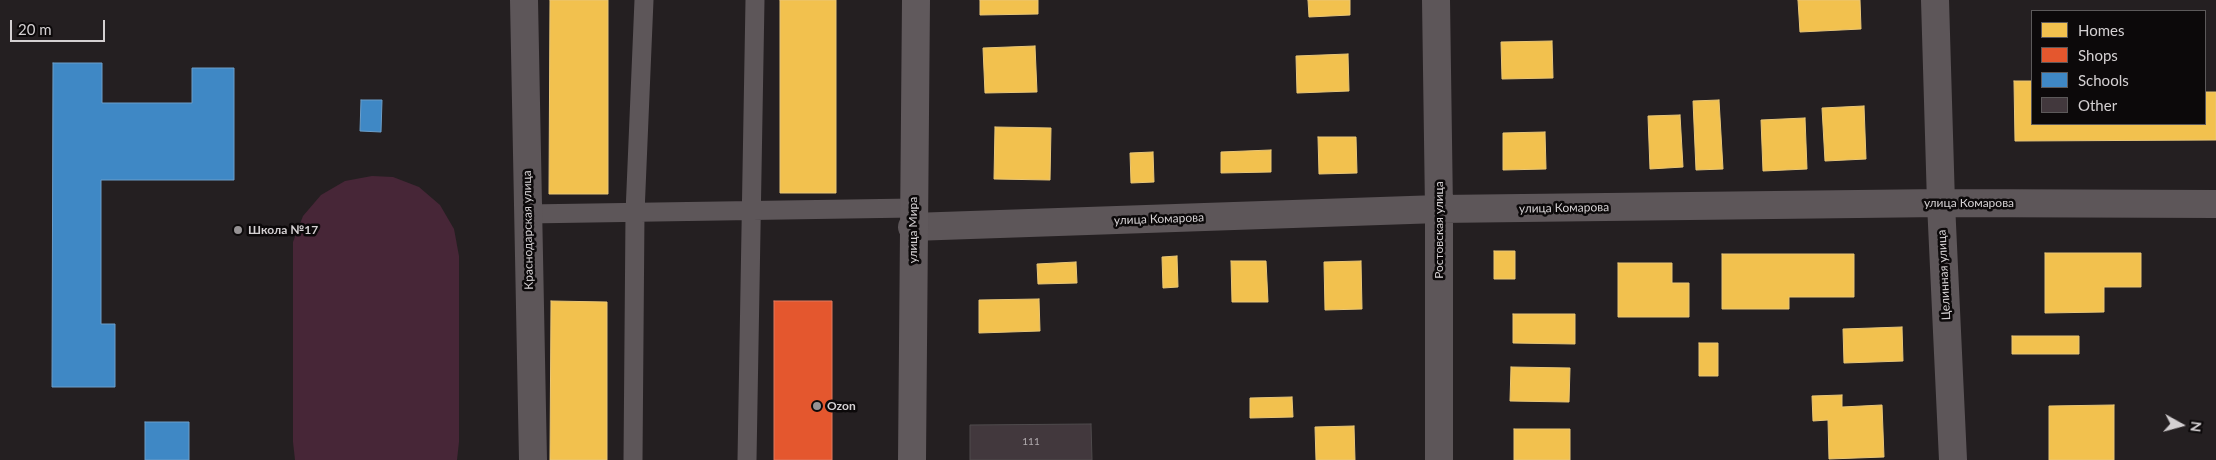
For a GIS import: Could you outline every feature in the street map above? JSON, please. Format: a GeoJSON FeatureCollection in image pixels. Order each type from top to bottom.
{"type":"FeatureCollection","features":[{"type":"Feature","properties":{"kind":"main road","name":"улица Мира"},"geometry":{"type":"LineString","coordinates":[[912,460],[912,218],[916,0]]}},
{"type":"Feature","properties":{"kind":"street","name":"Краснодарская улица"},"geometry":{"type":"LineString","coordinates":[[524,0],[533,460]]}},
{"type":"Feature","properties":{"kind":"street","name":"Ростовская улица"},"geometry":{"type":"LineString","coordinates":[[1436,0],[1440,209],[1438,460]]}},
{"type":"Feature","properties":{"kind":"street","name":"Целинная улица"},"geometry":{"type":"LineString","coordinates":[[1935,0],[1941,203],[1953,460]]}},
{"type":"Feature","properties":{"kind":"street","name":"улица Комарова"},"geometry":{"type":"LineString","coordinates":[[912,218],[1941,203],[2216,204]]}},
{"type":"Feature","properties":{"kind":"lane"},"geometry":{"type":"LineString","coordinates":[[632,460],[635,213],[644,0]]}},
{"type":"Feature","properties":{"kind":"lane"},"geometry":{"type":"LineString","coordinates":[[747,460],[755,0]]}},
{"type":"Feature","properties":{"kind":"lane"},"geometry":{"type":"LineString","coordinates":[[527,214],[751,211],[912,218]]}},
{"type":"Feature","properties":{"kind":"shaded area"},"geometry":{"type":"Polygon","coordinates":[[[372,176],[393,177],[419,187],[440,205],[454,229],[459,256],[459,442],[457,460],[295,460],[293,442],[293,242],[303,216],[321,195],[345,181],[372,176]]]}},
{"type":"Feature","properties":{"kind":"building: Homes"},"geometry":{"type":"Polygon","coordinates":[[[550,0],[608,0],[608,194],[549,194],[550,0]]]}},
{"type":"Feature","properties":{"kind":"building: Homes"},"geometry":{"type":"Polygon","coordinates":[[[780,0],[836,0],[836,193],[780,193],[780,0]]]}},
{"type":"Feature","properties":{"kind":"building: Homes"},"geometry":{"type":"Polygon","coordinates":[[[980,0],[1038,0],[1038,14],[980,15],[980,0]]]}},
{"type":"Feature","properties":{"kind":"building: Homes"},"geometry":{"type":"Polygon","coordinates":[[[1308,0],[1350,0],[1350,15],[1309,17],[1308,0]]]}},
{"type":"Feature","properties":{"kind":"building: Homes"},"geometry":{"type":"Polygon","coordinates":[[[1798,0],[1860,0],[1861,29],[1800,32],[1798,0]]]}},
{"type":"Feature","properties":{"kind":"building: Homes"},"geometry":{"type":"Polygon","coordinates":[[[1552,41],[1553,78],[1502,79],[1501,42],[1552,41]]]}},
{"type":"Feature","properties":{"kind":"building: Homes"},"geometry":{"type":"Polygon","coordinates":[[[1035,46],[1037,92],[985,93],[983,48],[1035,46]]]}},
{"type":"Feature","properties":{"kind":"building: Homes"},"geometry":{"type":"Polygon","coordinates":[[[1348,54],[1349,91],[1297,93],[1296,56],[1348,54]]]}},
{"type":"Feature","properties":{"kind":"building: Homes"},"geometry":{"type":"Polygon","coordinates":[[[2014,81],[2031,81],[2031,125],[2206,125],[2206,92],[2216,92],[2216,140],[2015,141],[2014,81]]]}},
{"type":"Feature","properties":{"kind":"building: Homes"},"geometry":{"type":"Polygon","coordinates":[[[1719,100],[1723,169],[1696,170],[1693,101],[1719,100]]]}},
{"type":"Feature","properties":{"kind":"building: Homes"},"geometry":{"type":"Polygon","coordinates":[[[1864,106],[1866,159],[1825,161],[1822,108],[1864,106]]]}},
{"type":"Feature","properties":{"kind":"building: Homes"},"geometry":{"type":"Polygon","coordinates":[[[1680,115],[1683,167],[1650,169],[1648,116],[1680,115]]]}},
{"type":"Feature","properties":{"kind":"building: Homes"},"geometry":{"type":"Polygon","coordinates":[[[1805,118],[1807,169],[1763,171],[1761,120],[1805,118]]]}},
{"type":"Feature","properties":{"kind":"building: Homes"},"geometry":{"type":"Polygon","coordinates":[[[995,127],[1051,128],[1050,180],[994,179],[995,127]]]}},
{"type":"Feature","properties":{"kind":"building: Homes"},"geometry":{"type":"Polygon","coordinates":[[[1545,132],[1546,169],[1503,170],[1503,133],[1545,132]]]}},
{"type":"Feature","properties":{"kind":"building: Homes"},"geometry":{"type":"Polygon","coordinates":[[[1318,137],[1356,137],[1357,173],[1319,174],[1318,137]]]}},
{"type":"Feature","properties":{"kind":"building: Homes"},"geometry":{"type":"Polygon","coordinates":[[[1271,150],[1271,172],[1221,173],[1221,152],[1271,150]]]}},
{"type":"Feature","properties":{"kind":"building: Homes"},"geometry":{"type":"Polygon","coordinates":[[[1153,152],[1154,182],[1131,183],[1130,153],[1153,152]]]}},
{"type":"Feature","properties":{"kind":"building: Homes"},"geometry":{"type":"Polygon","coordinates":[[[1494,251],[1515,251],[1515,279],[1494,279],[1494,251]]]}},
{"type":"Feature","properties":{"kind":"building: Homes"},"geometry":{"type":"Polygon","coordinates":[[[2045,253],[2141,253],[2141,287],[2104,287],[2104,312],[2045,313],[2045,253]]]}},
{"type":"Feature","properties":{"kind":"building: Homes"},"geometry":{"type":"Polygon","coordinates":[[[1722,254],[1854,254],[1854,297],[1789,297],[1789,309],[1722,309],[1722,254]]]}},
{"type":"Feature","properties":{"kind":"building: Homes"},"geometry":{"type":"Polygon","coordinates":[[[1177,256],[1178,287],[1163,288],[1162,257],[1177,256]]]}},
{"type":"Feature","properties":{"kind":"building: Homes"},"geometry":{"type":"Polygon","coordinates":[[[1231,261],[1266,261],[1268,302],[1232,302],[1231,261]]]}},
{"type":"Feature","properties":{"kind":"building: Homes"},"geometry":{"type":"Polygon","coordinates":[[[1361,261],[1362,309],[1325,310],[1324,262],[1361,261]]]}},
{"type":"Feature","properties":{"kind":"building: Homes"},"geometry":{"type":"Polygon","coordinates":[[[1076,262],[1077,283],[1038,284],[1037,264],[1076,262]]]}},
{"type":"Feature","properties":{"kind":"building: Homes"},"geometry":{"type":"Polygon","coordinates":[[[1618,263],[1672,263],[1672,283],[1689,283],[1689,317],[1618,317],[1618,263]]]}},
{"type":"Feature","properties":{"kind":"building: Homes"},"geometry":{"type":"Polygon","coordinates":[[[1039,299],[1040,331],[979,333],[979,300],[1039,299]]]}},
{"type":"Feature","properties":{"kind":"building: Homes"},"geometry":{"type":"Polygon","coordinates":[[[551,301],[607,302],[607,460],[550,460],[551,301]]]}},
{"type":"Feature","properties":{"kind":"building: Homes"},"geometry":{"type":"Polygon","coordinates":[[[1513,314],[1575,314],[1575,344],[1513,343],[1513,314]]]}},
{"type":"Feature","properties":{"kind":"building: Homes"},"geometry":{"type":"Polygon","coordinates":[[[1902,327],[1903,361],[1844,363],[1843,329],[1902,327]]]}},
{"type":"Feature","properties":{"kind":"building: Homes"},"geometry":{"type":"Polygon","coordinates":[[[2012,336],[2079,336],[2079,354],[2012,354],[2012,336]]]}},
{"type":"Feature","properties":{"kind":"building: Homes"},"geometry":{"type":"Polygon","coordinates":[[[1699,343],[1718,343],[1718,376],[1699,376],[1699,343]]]}},
{"type":"Feature","properties":{"kind":"building: Homes"},"geometry":{"type":"Polygon","coordinates":[[[1511,367],[1570,368],[1569,402],[1510,401],[1511,367]]]}},
{"type":"Feature","properties":{"kind":"building: Homes"},"geometry":{"type":"Polygon","coordinates":[[[1842,395],[1842,407],[1882,405],[1884,457],[1829,459],[1828,420],[1813,421],[1812,396],[1842,395]]]}},
{"type":"Feature","properties":{"kind":"building: Homes"},"geometry":{"type":"Polygon","coordinates":[[[1292,397],[1293,417],[1250,418],[1250,398],[1292,397]]]}},
{"type":"Feature","properties":{"kind":"building: Homes"},"geometry":{"type":"Polygon","coordinates":[[[2114,405],[2114,460],[2049,460],[2049,406],[2114,405]]]}},
{"type":"Feature","properties":{"kind":"building: Homes"},"geometry":{"type":"Polygon","coordinates":[[[1354,426],[1355,460],[1316,460],[1315,427],[1354,426]]]}},
{"type":"Feature","properties":{"kind":"building: Homes"},"geometry":{"type":"Polygon","coordinates":[[[1514,429],[1570,429],[1570,460],[1514,460],[1514,429]]]}},
{"type":"Feature","properties":{"kind":"building: Shops"},"geometry":{"type":"Polygon","coordinates":[[[774,301],[832,301],[832,460],[774,460],[774,301]]]}},
{"type":"Feature","properties":{"kind":"building: Schools"},"geometry":{"type":"Polygon","coordinates":[[[53,63],[102,63],[102,103],[192,103],[192,68],[234,68],[234,180],[101,180],[101,324],[115,324],[115,387],[52,387],[53,63]]]}},
{"type":"Feature","properties":{"kind":"building: Schools"},"geometry":{"type":"Polygon","coordinates":[[[361,100],[382,100],[381,132],[360,131],[361,100]]]}},
{"type":"Feature","properties":{"kind":"building: Schools"},"geometry":{"type":"Polygon","coordinates":[[[145,422],[189,422],[189,460],[145,460],[145,422]]]}},
{"type":"Feature","properties":{"kind":"building: Other"},"geometry":{"type":"Polygon","coordinates":[[[1091,424],[1092,460],[970,460],[970,425],[1091,424]]]}},
{"type":"Feature","properties":{"kind":"place","name":"Школа №17"},"geometry":{"type":"Point","coordinates":[238,230]}},
{"type":"Feature","properties":{"kind":"place","name":"Ozon"},"geometry":{"type":"Point","coordinates":[817,406]}}]}
